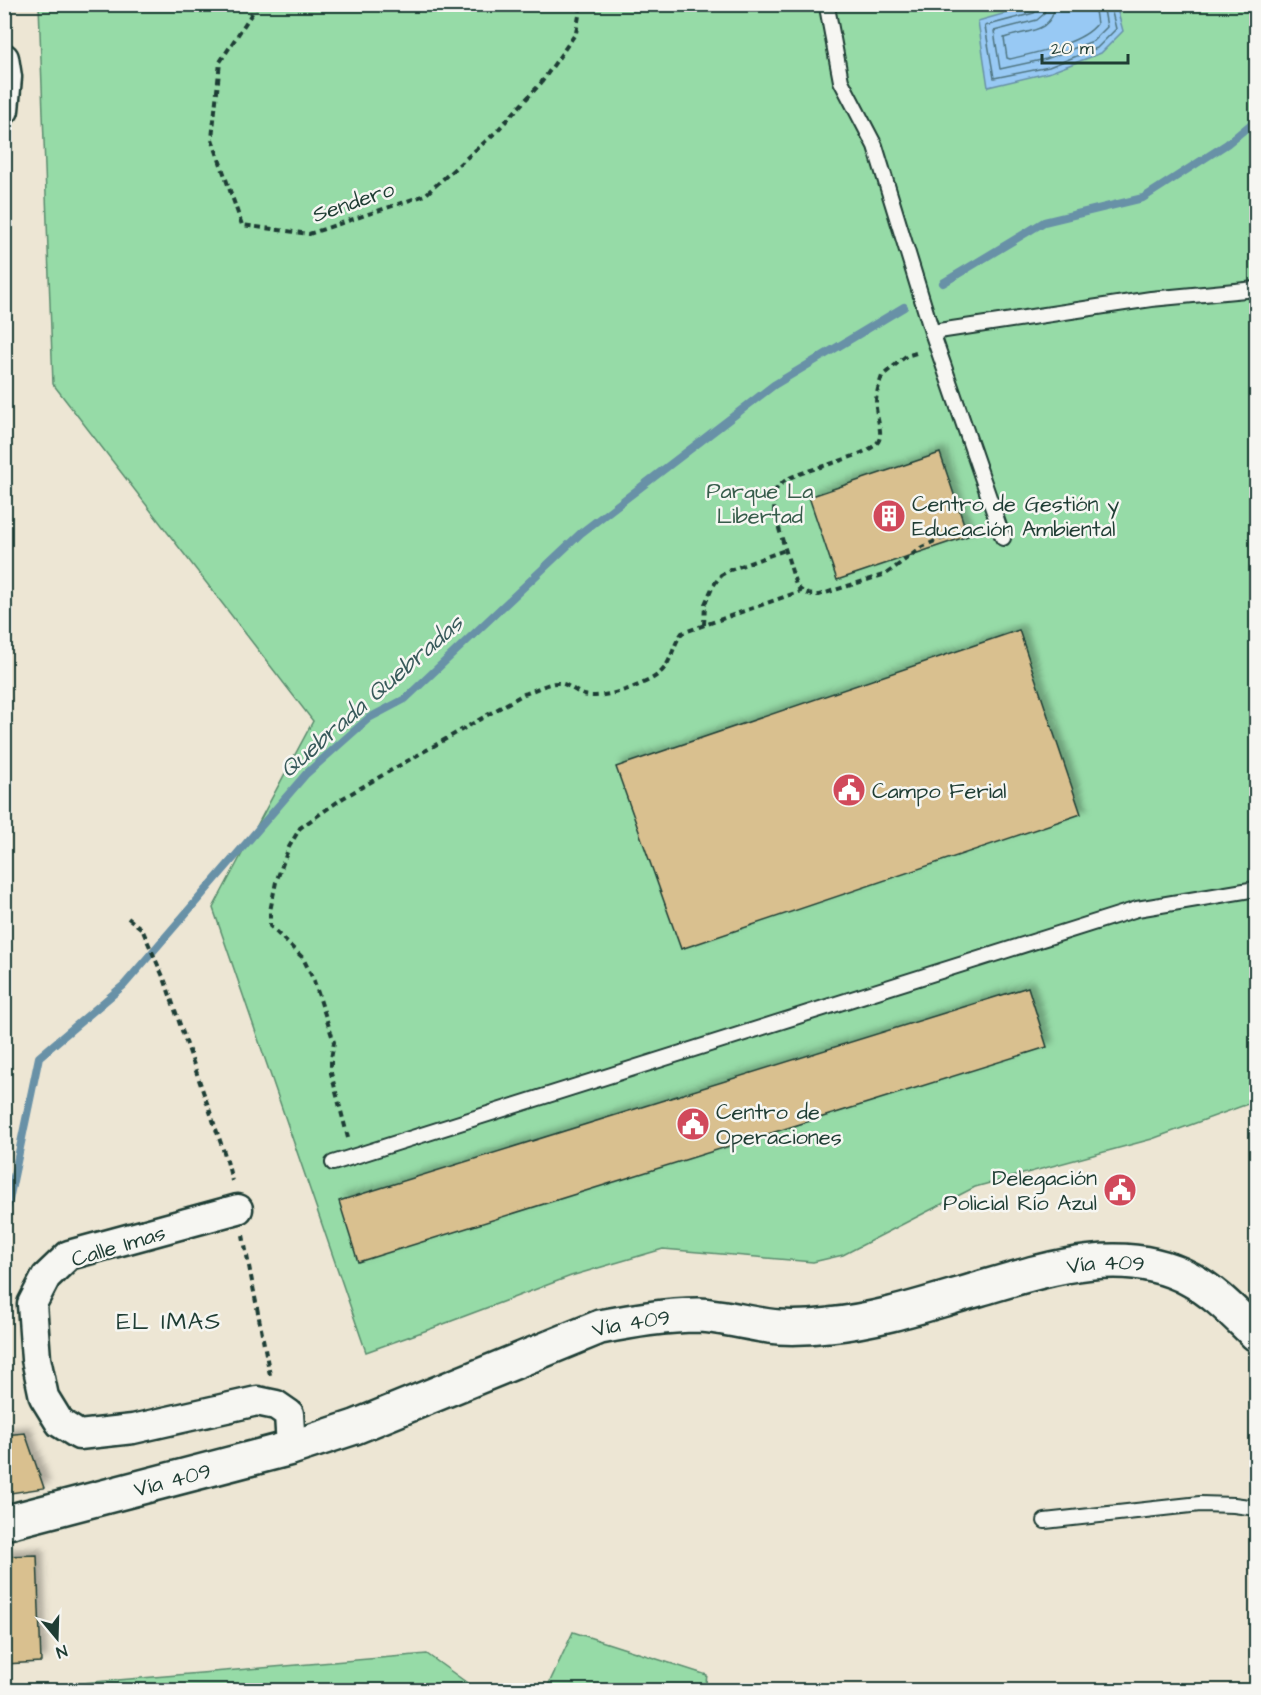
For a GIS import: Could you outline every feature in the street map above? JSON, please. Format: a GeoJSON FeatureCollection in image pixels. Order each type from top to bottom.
{"type":"FeatureCollection","features":[{"type":"Feature","properties":{"kind":"street"},"geometry":{"type":"LineString","coordinates":[[4,58],[7,77],[4,110]]}},
{"type":"Feature","properties":{"kind":"street","name":"Calle Imas"},"geometry":{"type":"LineString","coordinates":[[238,1209],[69,1256],[46,1277],[32,1304],[36,1359],[44,1397],[60,1423],[79,1435],[133,1429],[257,1401],[276,1405]]}},
{"type":"Feature","properties":{"kind":"street","name":"Vía 409"},"geometry":{"type":"LineString","coordinates":[[4,1523],[291,1448],[355,1427],[600,1327],[656,1317],[700,1315],[779,1327],[811,1327],[846,1323],[903,1311],[1034,1272],[1070,1264],[1102,1261],[1161,1266],[1191,1279],[1217,1298],[1257,1334]]}},
{"type":"Feature","properties":{"kind":"street"},"geometry":{"type":"LineString","coordinates":[[276,1405],[289,1414],[291,1448]]}},
{"type":"Feature","properties":{"kind":"lane"},"geometry":{"type":"LineString","coordinates":[[827,4],[841,81],[875,146],[934,338],[1003,538]]}},
{"type":"Feature","properties":{"kind":"lane"},"geometry":{"type":"LineString","coordinates":[[934,338],[1151,300],[1257,289]]}},
{"type":"Feature","properties":{"kind":"lane"},"geometry":{"type":"LineString","coordinates":[[333,1163],[1137,909],[1257,889]]}},
{"type":"Feature","properties":{"kind":"lane"},"geometry":{"type":"LineString","coordinates":[[1045,1521],[1200,1504],[1257,1508]]}},
{"type":"Feature","properties":{"kind":"path","name":"Sendero"},"geometry":{"type":"LineString","coordinates":[[258,4],[220,62],[212,139],[242,225],[309,234],[425,195],[497,131],[541,83],[576,33],[581,4]]}},
{"type":"Feature","properties":{"kind":"path"},"geometry":{"type":"LineString","coordinates":[[934,338],[906,356],[882,376],[876,404],[880,431],[880,438],[876,445],[786,480],[775,490],[774,512],[796,585],[808,595],[819,595],[886,574],[911,554],[935,541],[996,519]]}},
{"type":"Feature","properties":{"kind":"path"},"geometry":{"type":"LineString","coordinates":[[704,625],[705,604],[721,575],[785,550]]}},
{"type":"Feature","properties":{"kind":"path"},"geometry":{"type":"LineString","coordinates":[[353,1157],[331,1073],[334,1042],[314,981],[303,958],[270,926],[270,911],[276,882],[289,847],[300,828],[343,798],[524,694],[554,683],[562,683],[585,696],[600,696],[637,685],[656,676],[669,662],[682,633],[801,591]]}},
{"type":"Feature","properties":{"kind":"path"},"geometry":{"type":"LineString","coordinates":[[128,918],[142,929],[165,981],[227,1161],[276,1405]]}},
{"type":"Feature","properties":{"kind":"green space","name":"Parque La Libertad"},"geometry":{"type":"Polygon","coordinates":[[[39,5],[1256,5],[1256,1101],[1152,1139],[975,1187],[843,1255],[813,1262],[663,1249],[571,1276],[366,1352],[213,908],[313,721],[53,384],[39,5]]]}},
{"type":"Feature","properties":{"kind":"green space"},"geometry":{"type":"Polygon","coordinates":[[[573,1632],[707,1675],[705,1690],[546,1690],[573,1632]]]}},
{"type":"Feature","properties":{"kind":"green space"},"geometry":{"type":"Polygon","coordinates":[[[427,1654],[477,1690],[46,1690],[47,1686],[427,1654]]]}},
{"type":"Feature","properties":{"kind":"water"},"geometry":{"type":"Polygon","coordinates":[[[1047,4],[1116,5],[1123,31],[1101,53],[1051,72],[988,87],[978,21],[1047,4]]]}},
{"type":"Feature","properties":{"kind":"building","name":"Centro de Gestión y Educación Ambiental"},"geometry":{"type":"Polygon","coordinates":[[[940,453],[968,536],[837,580],[809,497],[940,453]]]}},
{"type":"Feature","properties":{"kind":"building","name":"Campo Ferial"},"geometry":{"type":"Polygon","coordinates":[[[1019,630],[1081,814],[681,949],[616,767],[1019,630]]]}},
{"type":"Feature","properties":{"kind":"building","name":"Centro de Operaciones"},"geometry":{"type":"Polygon","coordinates":[[[1028,987],[1047,1047],[358,1262],[339,1201],[1028,987]]]}},
{"type":"Feature","properties":{"kind":"building"},"geometry":{"type":"Polygon","coordinates":[[[25,1433],[44,1488],[4,1494],[4,1435],[25,1433]]]}},
{"type":"Feature","properties":{"kind":"building"},"geometry":{"type":"Polygon","coordinates":[[[37,1555],[41,1662],[4,1664],[4,1556],[37,1555]]]}},
{"type":"Feature","properties":{"kind":"waterway","name":"Quebrada Quebradas"},"geometry":{"type":"LineString","coordinates":[[943,283],[1044,222],[1143,198],[1227,144],[1256,120]]}},
{"type":"Feature","properties":{"kind":"waterway","name":"Quebrada Quebradas"},"geometry":{"type":"LineString","coordinates":[[4,1224],[39,1057],[124,985],[306,774],[369,718],[405,699],[581,533],[774,385],[904,307]]}},
{"type":"Feature","properties":{"kind":"place","name":"Centro de Gestión y Educación Ambiental"},"geometry":{"type":"Point","coordinates":[889,516]}},
{"type":"Feature","properties":{"kind":"place","name":"Campo Ferial"},"geometry":{"type":"Point","coordinates":[849,790]}},
{"type":"Feature","properties":{"kind":"place","name":"Centro de Operaciones"},"geometry":{"type":"Point","coordinates":[693,1124]}},
{"type":"Feature","properties":{"kind":"place","name":"Delegación Policial Río Azul"},"geometry":{"type":"Point","coordinates":[1120,1190]}},
{"type":"Feature","properties":{"kind":"district","name":"EL IMAS"},"geometry":{"type":"Point","coordinates":[169,1321]}}]}
